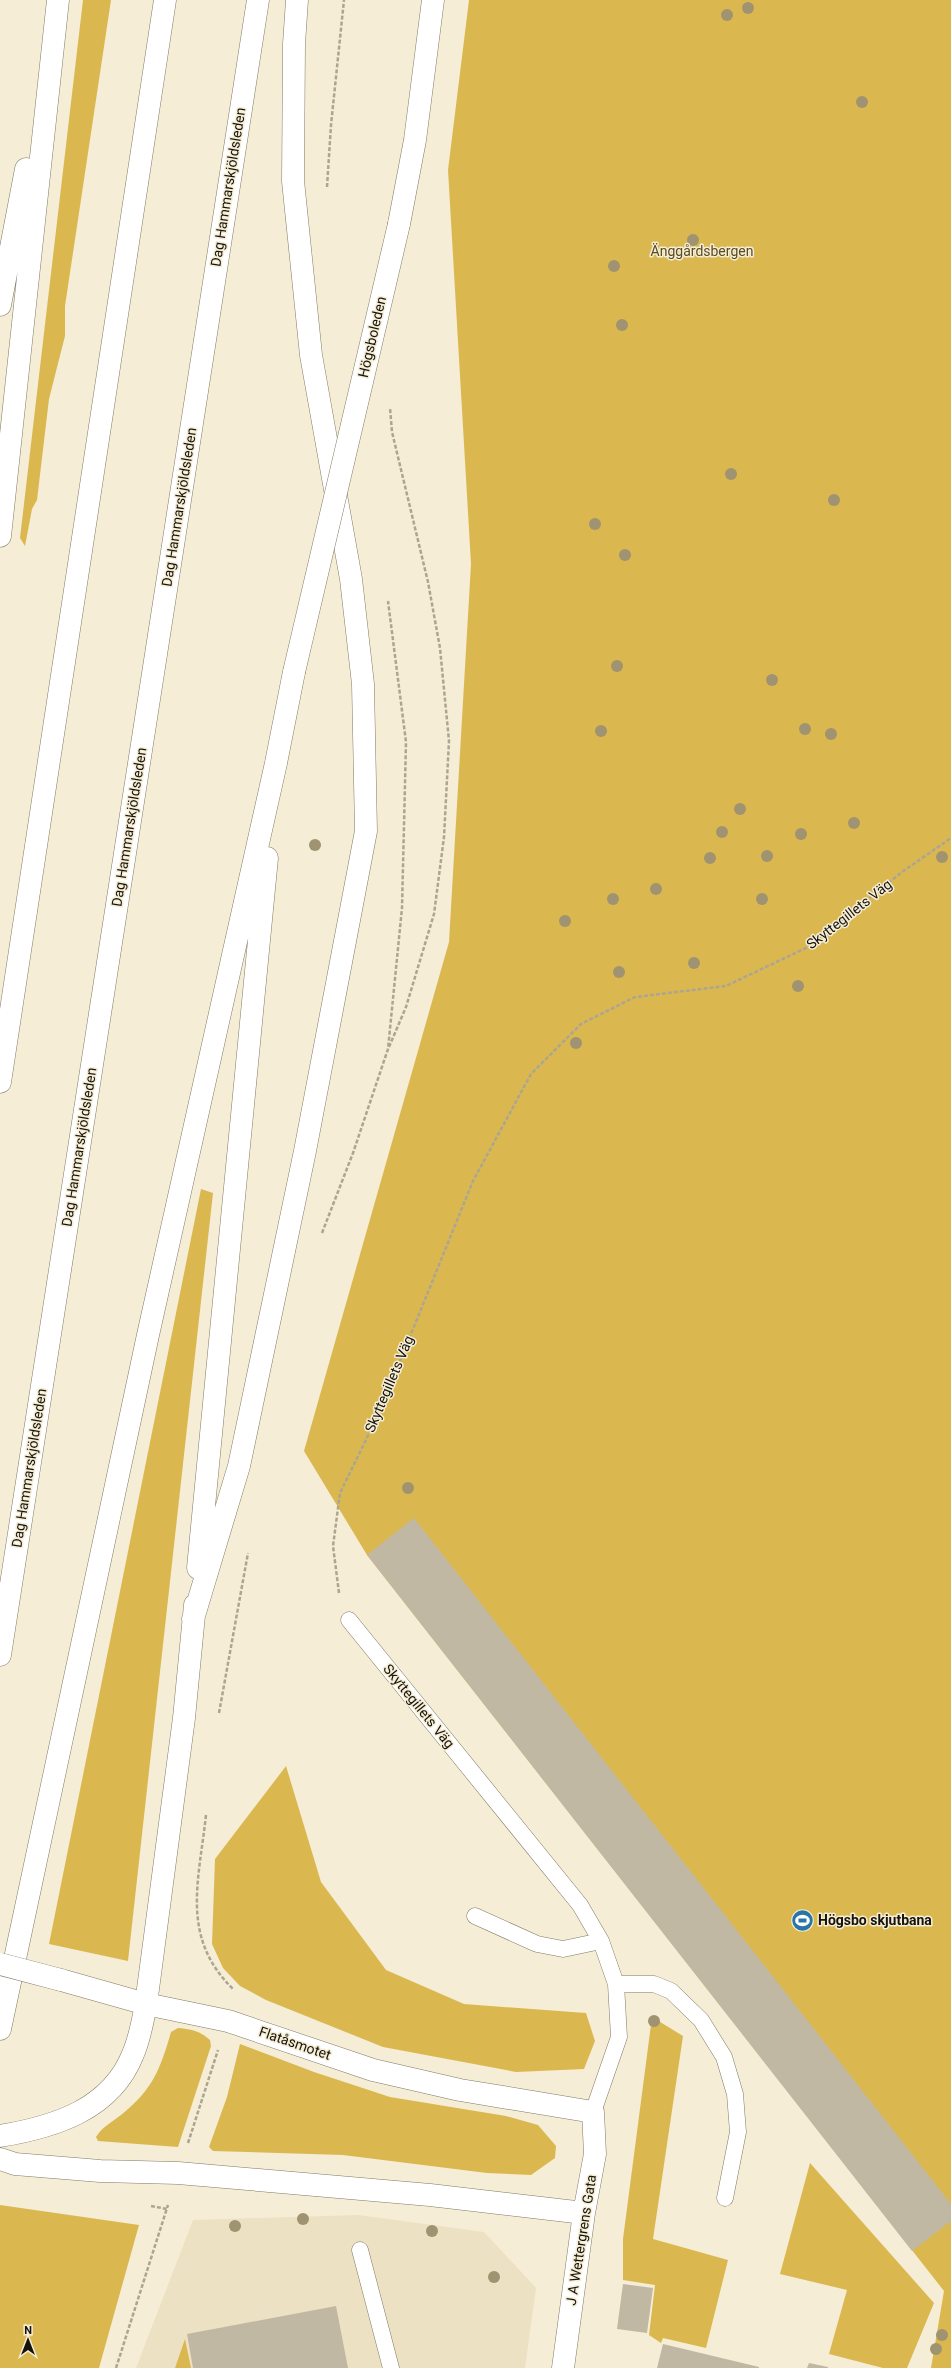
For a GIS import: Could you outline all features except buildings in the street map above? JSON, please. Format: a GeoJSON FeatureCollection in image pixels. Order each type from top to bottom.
{"type":"FeatureCollection","features":[{"type":"Feature","properties":{"kind":"main road"},"geometry":{"type":"LineString","coordinates":[[0,536],[47,84],[58,0]]}},
{"type":"Feature","properties":{"kind":"main road"},"geometry":{"type":"LineString","coordinates":[[0,1082],[165,0]]}},
{"type":"Feature","properties":{"kind":"main road","name":"Dag Hammarskjöldsleden"},"geometry":{"type":"LineString","coordinates":[[0,1655],[258,0]]}},
{"type":"Feature","properties":{"kind":"main road"},"geometry":{"type":"LineString","coordinates":[[193,1619],[240,1459],[305,1151],[366,831],[363,684],[351,579],[311,355],[293,181],[294,44],[297,0]]}},
{"type":"Feature","properties":{"kind":"main road","name":"Högsboleden"},"geometry":{"type":"LineString","coordinates":[[276,763],[294,672],[399,224],[415,140],[433,0]]}},
{"type":"Feature","properties":{"kind":"main road"},"geometry":{"type":"LineString","coordinates":[[0,305],[23,180],[47,84]]}},
{"type":"Feature","properties":{"kind":"main road"},"geometry":{"type":"LineString","coordinates":[[0,2136],[47,2127],[72,2117],[105,2096],[126,2070],[134,2054],[146,2004],[184,1718],[276,763]]}},
{"type":"Feature","properties":{"kind":"main road"},"geometry":{"type":"LineString","coordinates":[[0,2028],[148,1335],[276,763]]}},
{"type":"Feature","properties":{"kind":"main road","name":"Flatåsmotet"},"geometry":{"type":"LineString","coordinates":[[0,1964],[146,2004],[228,2021],[373,2070],[460,2090],[593,2112]]}},
{"type":"Feature","properties":{"kind":"main road","name":"J A Wettergrens Gata"},"geometry":{"type":"LineString","coordinates":[[563,2368],[584,2213],[595,2154],[593,2112]]}},
{"type":"Feature","properties":{"kind":"main road"},"geometry":{"type":"LineString","coordinates":[[7,2162],[100,2171],[178,2173],[430,2195],[584,2213]]}},
{"type":"Feature","properties":{"kind":"lane","name":"Skyttegillets Väg"},"geometry":{"type":"LineString","coordinates":[[349,1620],[580,1906],[601,1941],[616,1984],[619,2037],[593,2112]]}},
{"type":"Feature","properties":{"kind":"lane"},"geometry":{"type":"LineString","coordinates":[[475,1916],[537,1944],[563,1949],[601,1941]]}},
{"type":"Feature","properties":{"kind":"lane"},"geometry":{"type":"LineString","coordinates":[[616,1984],[654,1984],[671,1992],[702,2020],[724,2057],[735,2094],[738,2132],[725,2198]]}},
{"type":"Feature","properties":{"kind":"lane"},"geometry":{"type":"LineString","coordinates":[[360,2250],[391,2368]]}},
{"type":"Feature","properties":{"kind":"path"},"geometry":{"type":"LineString","coordinates":[[388,1049],[406,1007],[434,914],[444,836],[449,741],[440,648],[428,582],[392,432],[390,402]]}},
{"type":"Feature","properties":{"kind":"path","name":"Skyttegillets Väg"},"geometry":{"type":"LineString","coordinates":[[349,1620],[337,1585],[333,1546],[340,1493],[378,1413],[473,1180],[531,1074],[580,1024],[635,997],[726,986],[808,947],[902,872],[951,838]]}},
{"type":"Feature","properties":{"kind":"path"},"geometry":{"type":"LineString","coordinates":[[116,2368],[178,2173],[238,1993],[217,1973],[206,1953],[198,1931],[196,1908],[206,1808]]}},
{"type":"Feature","properties":{"kind":"shaded area"},"geometry":{"type":"Polygon","coordinates":[[[358,2215],[484,2232],[536,2288],[525,2368],[136,2368],[193,2220],[358,2215]]]}},
{"type":"Feature","properties":{"kind":"green space"},"geometry":{"type":"Polygon","coordinates":[[[83,0],[111,0],[65,306],[65,336],[49,399],[37,500],[32,509],[25,546],[20,538],[83,0]]]}},
{"type":"Feature","properties":{"kind":"green space","name":"Änggårdsbergen"},"geometry":{"type":"Polygon","coordinates":[[[469,0],[951,0],[951,2368],[931,2368],[944,2291],[367,1555],[304,1451],[449,942],[471,564],[448,170],[469,0]]]}},
{"type":"Feature","properties":{"kind":"green space"},"geometry":{"type":"Polygon","coordinates":[[[201,1189],[213,1193],[128,1961],[49,1944],[201,1189]]]}},
{"type":"Feature","properties":{"kind":"green space"},"geometry":{"type":"Polygon","coordinates":[[[286,1766],[321,1882],[386,1970],[464,2004],[586,2013],[595,2041],[584,2069],[516,2072],[383,2047],[266,2000],[240,1986],[223,1968],[212,1944],[215,1859],[286,1766]]]}},
{"type":"Feature","properties":{"kind":"green space"},"geometry":{"type":"Polygon","coordinates":[[[652,2017],[683,2036],[653,2239],[728,2260],[706,2348],[663,2338],[661,2343],[649,2335],[655,2285],[623,2280],[623,2239],[652,2017]]]}},
{"type":"Feature","properties":{"kind":"green space"},"geometry":{"type":"Polygon","coordinates":[[[178,2028],[203,2034],[210,2040],[211,2046],[178,2147],[98,2141],[96,2137],[101,2130],[132,2106],[148,2087],[159,2068],[171,2032],[178,2028]]]}},
{"type":"Feature","properties":{"kind":"green space"},"geometry":{"type":"Polygon","coordinates":[[[240,2044],[314,2072],[390,2097],[506,2116],[538,2125],[556,2146],[555,2158],[531,2175],[487,2173],[343,2155],[213,2151],[209,2147],[227,2097],[240,2044]]]}},
{"type":"Feature","properties":{"kind":"green space"},"geometry":{"type":"Polygon","coordinates":[[[810,2163],[934,2303],[907,2368],[883,2368],[829,2354],[847,2290],[780,2274],[810,2163]]]}},
{"type":"Feature","properties":{"kind":"green space"},"geometry":{"type":"Polygon","coordinates":[[[0,2205],[139,2225],[99,2368],[0,2368],[0,2205]]]}},
{"type":"Feature","properties":{"kind":"green space"},"geometry":{"type":"Polygon","coordinates":[[[185,2339],[191,2368],[175,2368],[185,2339]]]}},
{"type":"Feature","properties":{"kind":"place","name":"Högsbo skjutbana"},"geometry":{"type":"Point","coordinates":[802,1920]}}]}
